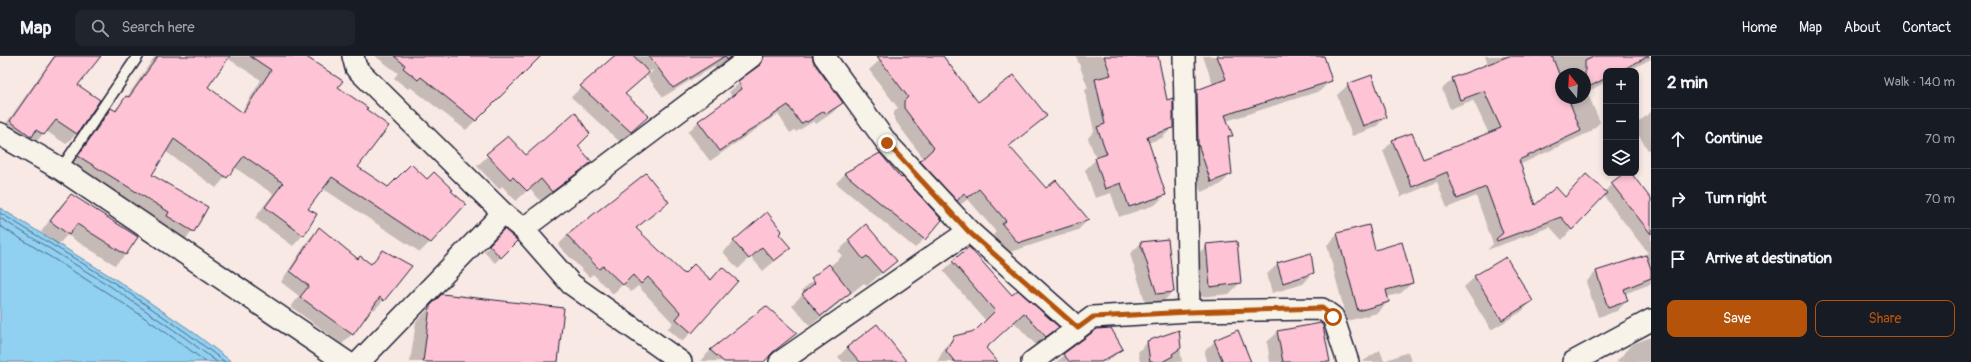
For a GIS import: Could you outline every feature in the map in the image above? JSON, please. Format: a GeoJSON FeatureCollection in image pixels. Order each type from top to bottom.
{"type":"FeatureCollection","features":[{"type":"Feature","properties":{"kind":"street"},"geometry":{"type":"LineString","coordinates":[[353,56],[356,68],[503,213],[523,229],[571,284],[681,362]]}},
{"type":"Feature","properties":{"kind":"street"},"geometry":{"type":"LineString","coordinates":[[523,229],[752,56]]}},
{"type":"Feature","properties":{"kind":"street"},"geometry":{"type":"LineString","coordinates":[[824,56],[887,143],[969,232],[1078,328]]}},
{"type":"Feature","properties":{"kind":"street"},"geometry":{"type":"LineString","coordinates":[[1184,56],[1189,312]]}},
{"type":"Feature","properties":{"kind":"street"},"geometry":{"type":"LineString","coordinates":[[0,134],[61,169],[346,362]]}},
{"type":"Feature","properties":{"kind":"street"},"geometry":{"type":"LineString","coordinates":[[359,362],[503,213]]}},
{"type":"Feature","properties":{"kind":"street"},"geometry":{"type":"LineString","coordinates":[[780,362],[969,232]]}},
{"type":"Feature","properties":{"kind":"street"},"geometry":{"type":"LineString","coordinates":[[1032,362],[1093,317],[1189,312],[1322,308],[1333,317],[1348,362]]}},
{"type":"Feature","properties":{"kind":"street"},"geometry":{"type":"LineString","coordinates":[[1572,362],[1651,320]]}},
{"type":"Feature","properties":{"kind":"lane"},"geometry":{"type":"LineString","coordinates":[[61,169],[138,56]]}},
{"type":"Feature","properties":{"kind":"water"},"geometry":{"type":"Polygon","coordinates":[[[0,208],[115,279],[189,329],[232,362],[0,362],[0,208]]]}},
{"type":"Feature","properties":{"kind":"building"},"geometry":{"type":"Polygon","coordinates":[[[55,56],[101,56],[78,85],[100,100],[77,134],[56,120],[44,135],[36,130],[32,137],[10,121],[55,56]]]}},
{"type":"Feature","properties":{"kind":"building"},"geometry":{"type":"Polygon","coordinates":[[[158,56],[230,56],[208,87],[243,113],[271,70],[250,56],[305,56],[343,81],[338,87],[368,108],[366,109],[389,126],[358,167],[388,187],[411,164],[427,179],[434,172],[453,190],[451,191],[466,204],[431,243],[332,177],[308,209],[317,214],[304,236],[265,207],[283,183],[244,156],[227,178],[174,139],[152,175],[208,207],[194,232],[167,216],[169,212],[78,156],[111,108],[116,111],[126,96],[129,97],[158,56]]]}},
{"type":"Feature","properties":{"kind":"building"},"geometry":{"type":"Polygon","coordinates":[[[394,56],[541,56],[476,121],[421,77],[418,80],[403,68],[405,65],[394,56]]]}},
{"type":"Feature","properties":{"kind":"building"},"geometry":{"type":"Polygon","coordinates":[[[614,56],[634,56],[649,73],[625,94],[649,116],[631,132],[580,86],[614,56]]]}},
{"type":"Feature","properties":{"kind":"building"},"geometry":{"type":"Polygon","coordinates":[[[649,56],[725,56],[673,88],[649,56]]]}},
{"type":"Feature","properties":{"kind":"building"},"geometry":{"type":"Polygon","coordinates":[[[725,56],[732,56],[727,60],[725,56]]]}},
{"type":"Feature","properties":{"kind":"building"},"geometry":{"type":"Polygon","coordinates":[[[764,56],[812,56],[814,63],[843,103],[826,114],[824,111],[807,122],[805,121],[801,124],[788,105],[720,151],[698,121],[742,89],[738,81],[760,65],[764,56]]]}},
{"type":"Feature","properties":{"kind":"building"},"geometry":{"type":"Polygon","coordinates":[[[877,56],[943,56],[978,102],[1014,75],[1047,116],[1009,146],[1046,188],[1056,180],[1089,220],[1018,243],[1002,224],[1006,221],[979,189],[967,198],[964,193],[957,201],[920,161],[934,148],[904,108],[904,101],[908,97],[877,56]]]}},
{"type":"Feature","properties":{"kind":"building"},"geometry":{"type":"Polygon","coordinates":[[[1104,56],[1158,56],[1167,100],[1173,98],[1173,128],[1147,137],[1166,195],[1129,207],[1121,183],[1105,189],[1095,158],[1107,154],[1097,127],[1105,124],[1095,79],[1111,75],[1104,56]]]}},
{"type":"Feature","properties":{"kind":"building"},"geometry":{"type":"Polygon","coordinates":[[[1217,56],[1324,56],[1332,81],[1225,115],[1233,136],[1228,136],[1232,174],[1211,182],[1198,144],[1197,90],[1226,79],[1217,56]]]}},
{"type":"Feature","properties":{"kind":"building"},"geometry":{"type":"Polygon","coordinates":[[[1509,56],[1552,56],[1557,68],[1555,68],[1555,104],[1570,104],[1581,131],[1519,160],[1535,205],[1556,187],[1565,197],[1586,174],[1607,193],[1572,230],[1561,217],[1497,241],[1496,239],[1503,233],[1486,187],[1457,199],[1447,172],[1412,187],[1392,140],[1412,133],[1423,159],[1501,128],[1484,91],[1460,100],[1452,78],[1509,56]]]}},
{"type":"Feature","properties":{"kind":"building"},"geometry":{"type":"Polygon","coordinates":[[[1595,56],[1649,56],[1626,68],[1603,68],[1603,80],[1591,86],[1591,68],[1585,68],[1585,61],[1595,56]]]}},
{"type":"Feature","properties":{"kind":"building"},"geometry":{"type":"Polygon","coordinates":[[[1372,75],[1387,117],[1363,126],[1347,84],[1372,75]]]}},
{"type":"Feature","properties":{"kind":"building"},"geometry":{"type":"Polygon","coordinates":[[[575,112],[590,134],[578,146],[592,162],[552,192],[541,179],[527,191],[513,177],[510,179],[486,154],[508,136],[526,155],[575,112]]]}},
{"type":"Feature","properties":{"kind":"building"},"geometry":{"type":"Polygon","coordinates":[[[880,153],[901,178],[903,177],[942,220],[925,240],[844,173],[880,153]]]}},
{"type":"Feature","properties":{"kind":"building"},"geometry":{"type":"Polygon","coordinates":[[[646,173],[669,202],[636,228],[684,274],[694,264],[711,280],[722,267],[738,281],[692,333],[676,319],[681,313],[648,277],[641,284],[633,275],[623,285],[603,266],[599,269],[567,235],[646,173]]]}},
{"type":"Feature","properties":{"kind":"building"},"geometry":{"type":"Polygon","coordinates":[[[1620,176],[1633,176],[1651,199],[1651,234],[1611,183],[1620,176]]]}},
{"type":"Feature","properties":{"kind":"building"},"geometry":{"type":"Polygon","coordinates":[[[71,194],[138,237],[126,255],[77,224],[69,235],[50,221],[71,194]]]}},
{"type":"Feature","properties":{"kind":"building"},"geometry":{"type":"Polygon","coordinates":[[[767,212],[782,231],[779,234],[791,248],[774,261],[762,247],[749,259],[733,241],[767,212]]]}},
{"type":"Feature","properties":{"kind":"building"},"geometry":{"type":"Polygon","coordinates":[[[866,224],[897,261],[882,273],[867,256],[863,259],[848,240],[866,224]]]}},
{"type":"Feature","properties":{"kind":"building"},"geometry":{"type":"Polygon","coordinates":[[[1369,225],[1375,250],[1402,242],[1413,283],[1386,290],[1389,302],[1358,311],[1337,233],[1369,225]]]}},
{"type":"Feature","properties":{"kind":"building"},"geometry":{"type":"Polygon","coordinates":[[[319,227],[358,259],[360,256],[371,264],[383,250],[412,266],[384,301],[380,297],[353,335],[300,297],[309,286],[290,271],[319,227]]]}},
{"type":"Feature","properties":{"kind":"building"},"geometry":{"type":"Polygon","coordinates":[[[504,229],[518,241],[501,258],[489,245],[504,229]]]}},
{"type":"Feature","properties":{"kind":"building"},"geometry":{"type":"Polygon","coordinates":[[[1168,239],[1174,292],[1157,294],[1140,242],[1168,239]]]}},
{"type":"Feature","properties":{"kind":"building"},"geometry":{"type":"Polygon","coordinates":[[[1237,241],[1241,283],[1210,287],[1206,244],[1237,241]]]}},
{"type":"Feature","properties":{"kind":"building"},"geometry":{"type":"Polygon","coordinates":[[[969,247],[1012,295],[1018,290],[1059,327],[1046,337],[1024,313],[986,348],[998,362],[955,362],[946,351],[954,336],[975,331],[995,311],[952,261],[969,247]]]}},
{"type":"Feature","properties":{"kind":"building"},"geometry":{"type":"Polygon","coordinates":[[[1311,253],[1314,273],[1283,283],[1277,263],[1311,253]]]}},
{"type":"Feature","properties":{"kind":"building"},"geometry":{"type":"Polygon","coordinates":[[[1646,255],[1651,269],[1651,278],[1624,289],[1628,301],[1608,308],[1596,271],[1646,255]]]}},
{"type":"Feature","properties":{"kind":"building"},"geometry":{"type":"Polygon","coordinates":[[[1506,257],[1533,301],[1502,320],[1474,276],[1506,257]]]}},
{"type":"Feature","properties":{"kind":"building"},"geometry":{"type":"Polygon","coordinates":[[[829,264],[851,292],[821,316],[802,294],[815,283],[811,278],[829,264]]]}},
{"type":"Feature","properties":{"kind":"building"},"geometry":{"type":"Polygon","coordinates":[[[442,294],[564,308],[558,362],[423,362],[430,306],[442,294]]]}},
{"type":"Feature","properties":{"kind":"building"},"geometry":{"type":"Polygon","coordinates":[[[766,306],[797,333],[773,352],[764,362],[724,362],[710,350],[766,306]]]}},
{"type":"Feature","properties":{"kind":"building"},"geometry":{"type":"Polygon","coordinates":[[[1321,323],[1323,326],[1330,362],[1283,362],[1277,331],[1321,323]]]}},
{"type":"Feature","properties":{"kind":"building"},"geometry":{"type":"Polygon","coordinates":[[[877,324],[907,362],[860,362],[847,347],[877,324]]]}},
{"type":"Feature","properties":{"kind":"building"},"geometry":{"type":"Polygon","coordinates":[[[1111,328],[1123,349],[1101,362],[1070,362],[1063,354],[1097,329],[1111,328]]]}},
{"type":"Feature","properties":{"kind":"building"},"geometry":{"type":"Polygon","coordinates":[[[1179,330],[1181,348],[1172,354],[1173,356],[1162,362],[1150,362],[1147,341],[1179,330]]]}},
{"type":"Feature","properties":{"kind":"building"},"geometry":{"type":"Polygon","coordinates":[[[1238,330],[1251,362],[1223,362],[1214,340],[1238,330]]]}},
{"type":"Feature","properties":{"kind":"route"},"geometry":{"type":"LineString","coordinates":[[887,143],[969,232],[1078,328],[1093,317],[1189,312],[1322,308],[1333,317]]}}]}
